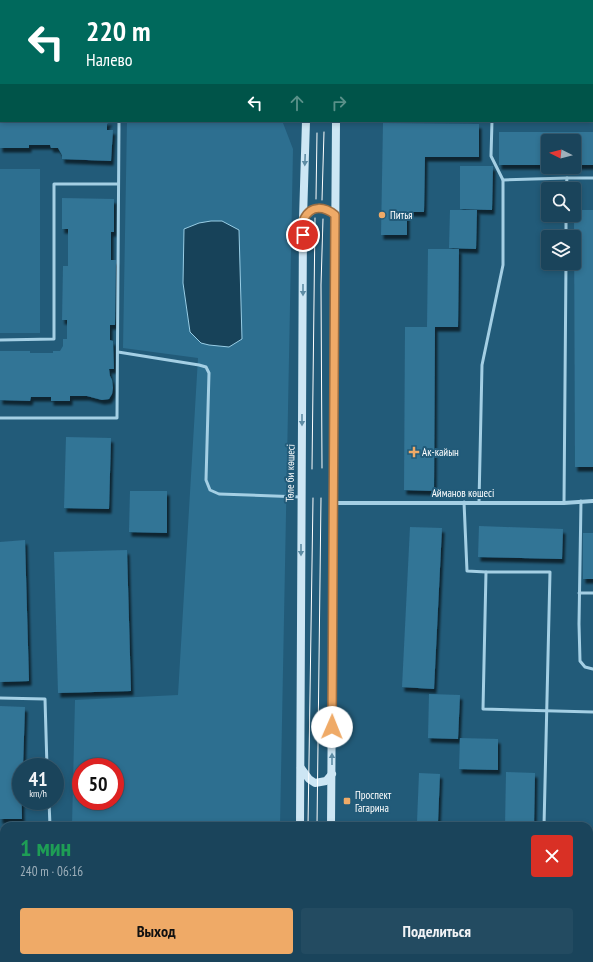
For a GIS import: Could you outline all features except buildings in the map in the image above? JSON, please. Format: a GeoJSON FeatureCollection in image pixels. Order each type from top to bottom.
{"type":"FeatureCollection","features":[{"type":"Feature","properties":{"kind":"main road","name":"Төле би көшесі"},"geometry":{"type":"LineString","coordinates":[[300,822],[303,219],[306,122]]}},
{"type":"Feature","properties":{"kind":"main road"},"geometry":{"type":"LineString","coordinates":[[331,822],[336,122]]}},
{"type":"Feature","properties":{"kind":"main road"},"geometry":{"type":"LineString","coordinates":[[303,219],[309,212],[322,208],[327,209],[335,215]]}},
{"type":"Feature","properties":{"kind":"main road"},"geometry":{"type":"LineString","coordinates":[[301,768],[309,779],[315,783],[326,781],[332,774]]}},
{"type":"Feature","properties":{"kind":"street","name":"Айманов көшесі"},"geometry":{"type":"LineString","coordinates":[[334,503],[593,501]]}},
{"type":"Feature","properties":{"kind":"lane"},"geometry":{"type":"LineString","coordinates":[[0,418],[117,418],[119,122]]}},
{"type":"Feature","properties":{"kind":"lane"},"geometry":{"type":"LineString","coordinates":[[479,502],[482,365],[503,265],[503,180],[492,156],[492,122]]}},
{"type":"Feature","properties":{"kind":"lane"},"geometry":{"type":"LineString","coordinates":[[567,178],[567,182]]}},
{"type":"Feature","properties":{"kind":"lane"},"geometry":{"type":"LineString","coordinates":[[503,180],[593,178]]}},
{"type":"Feature","properties":{"kind":"lane"},"geometry":{"type":"LineString","coordinates":[[0,340],[54,339],[54,184],[118,184]]}},
{"type":"Feature","properties":{"kind":"lane"},"geometry":{"type":"LineString","coordinates":[[564,502],[566,270]]}},
{"type":"Feature","properties":{"kind":"lane"},"geometry":{"type":"LineString","coordinates":[[118,352],[199,364],[206,367],[209,373],[206,480],[210,490],[219,494],[301,497]]}},
{"type":"Feature","properties":{"kind":"lane"},"geometry":{"type":"LineString","coordinates":[[581,501],[579,593],[580,661],[585,667],[593,669]]}},
{"type":"Feature","properties":{"kind":"lane"},"geometry":{"type":"LineString","coordinates":[[464,502],[467,572],[550,572],[544,822]]}},
{"type":"Feature","properties":{"kind":"lane"},"geometry":{"type":"LineString","coordinates":[[486,572],[483,709],[593,712]]}},
{"type":"Feature","properties":{"kind":"lane"},"geometry":{"type":"LineString","coordinates":[[579,593],[593,593]]}},
{"type":"Feature","properties":{"kind":"lane"},"geometry":{"type":"LineString","coordinates":[[0,698],[45,699],[47,758]]}},
{"type":"Feature","properties":{"kind":"lane"},"geometry":{"type":"LineString","coordinates":[[49,810],[50,822]]}},
{"type":"Feature","properties":{"kind":"shaded area"},"geometry":{"type":"Polygon","coordinates":[[[127,122],[280,122],[283,123],[293,149],[280,822],[72,822],[72,810],[124,810],[124,758],[74,758],[75,700],[178,695],[198,358],[123,348],[127,122]]]}},
{"type":"Feature","properties":{"kind":"shaded area"},"geometry":{"type":"Polygon","coordinates":[[[0,169],[40,169],[40,333],[0,333],[0,169]]]}},
{"type":"Feature","properties":{"kind":"shaded area"},"geometry":{"type":"Polygon","coordinates":[[[222,221],[239,230],[242,339],[229,347],[201,343],[190,332],[183,283],[184,229],[199,223],[222,221]]]}},
{"type":"Feature","properties":{"kind":"tram line"},"geometry":{"type":"LineString","coordinates":[[322,200],[324,132]]}},
{"type":"Feature","properties":{"kind":"tram line"},"geometry":{"type":"LineString","coordinates":[[316,199],[317,133]]}},
{"type":"Feature","properties":{"kind":"tram line"},"geometry":{"type":"LineString","coordinates":[[312,469],[315,218]]}},
{"type":"Feature","properties":{"kind":"tram line"},"geometry":{"type":"LineString","coordinates":[[322,468],[321,285],[323,219]]}},
{"type":"Feature","properties":{"kind":"tram line"},"geometry":{"type":"LineString","coordinates":[[308,822],[313,498]]}},
{"type":"Feature","properties":{"kind":"tram line"},"geometry":{"type":"LineString","coordinates":[[317,822],[321,498]]}},
{"type":"Feature","properties":{"kind":"place","name":"Питья"},"geometry":{"type":"Point","coordinates":[382,215]}},
{"type":"Feature","properties":{"kind":"place","name":"Ак-кайын"},"geometry":{"type":"Point","coordinates":[414,452]}},
{"type":"Feature","properties":{"kind":"place","name":"Проспект Гагарина"},"geometry":{"type":"Point","coordinates":[347,801]}},
{"type":"Feature","properties":{"kind":"route"},"geometry":{"type":"LineString","coordinates":[[303,235],[303,219],[309,212],[322,208],[327,209],[335,215],[332,727]]}}]}
